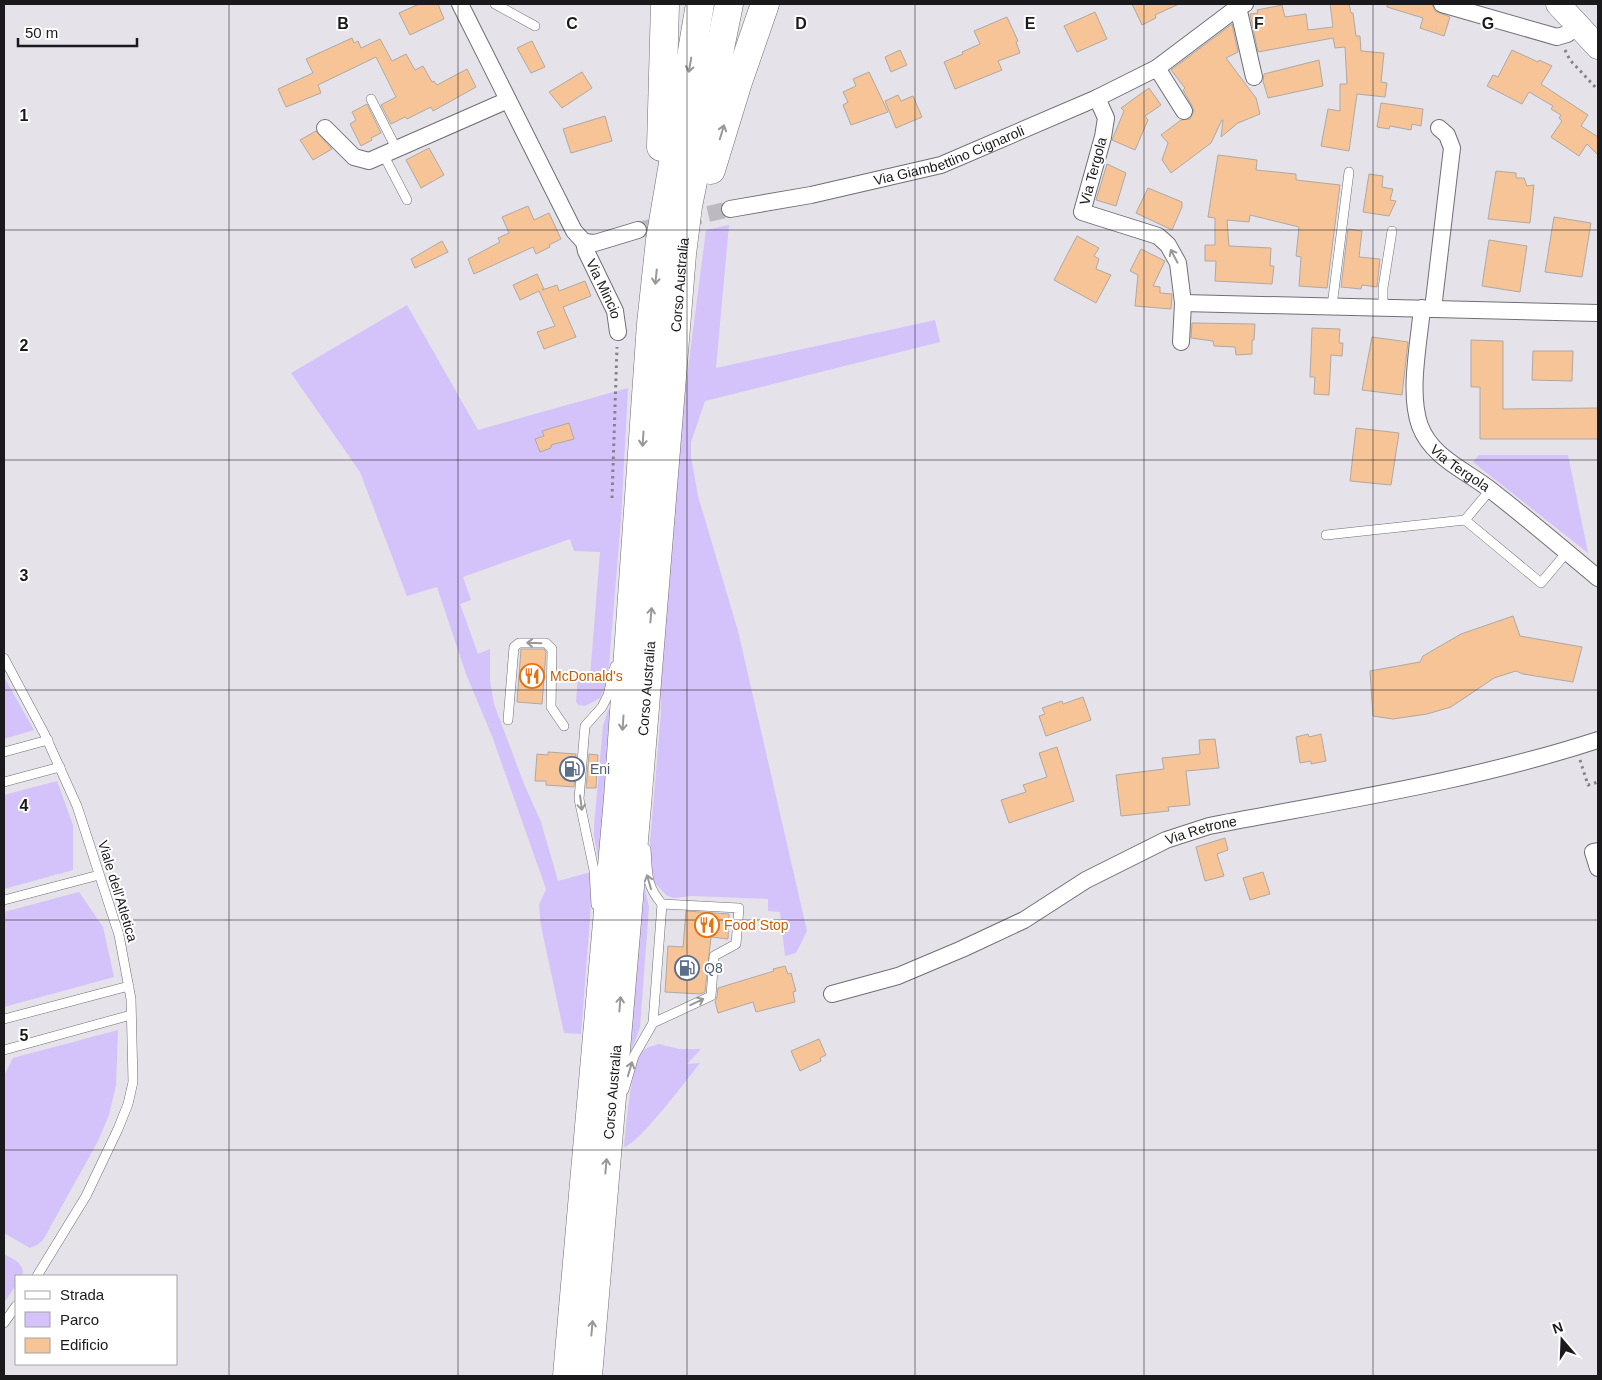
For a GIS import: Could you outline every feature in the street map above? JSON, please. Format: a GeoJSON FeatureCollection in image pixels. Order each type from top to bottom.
{"type":"FeatureCollection","features":[{"type":"Feature","properties":{"kind":"highway"},"geometry":{"type":"LineString","coordinates":[[649,235],[658,184],[662,136],[665,4]]}},
{"type":"Feature","properties":{"kind":"highway","name":"Corso Australia"},"geometry":{"type":"LineString","coordinates":[[567,1376],[618,798],[630,608],[652,324],[649,235],[700,4]]}},
{"type":"Feature","properties":{"kind":"highway","name":"Corso Australia"},"geometry":{"type":"LineString","coordinates":[[588,1376],[637,805],[674,333],[688,206],[729,4]]}},
{"type":"Feature","properties":{"kind":"highway"},"geometry":{"type":"LineString","coordinates":[[674,333],[695,252],[703,203],[711,170],[738,82],[765,4]]}},
{"type":"Feature","properties":{"kind":"main road"},"geometry":{"type":"LineString","coordinates":[[1558,4],[1598,47]]}},
{"type":"Feature","properties":{"kind":"street","name":"Via Mincio"},"geometry":{"type":"LineString","coordinates":[[460,4],[574,232],[584,242],[586,251],[615,311],[618,332]]}},
{"type":"Feature","properties":{"kind":"street"},"geometry":{"type":"LineString","coordinates":[[1442,4],[1557,37],[1567,34],[1579,26]]}},
{"type":"Feature","properties":{"kind":"street","name":"Via Giambettino Cignaroli"},"geometry":{"type":"LineString","coordinates":[[730,209],[809,196],[941,166],[1098,98],[1157,68],[1241,5],[1254,78]]}},
{"type":"Feature","properties":{"kind":"street"},"geometry":{"type":"LineString","coordinates":[[1157,68],[1184,111]]}},
{"type":"Feature","properties":{"kind":"street","name":"Via Tergola"},"geometry":{"type":"LineString","coordinates":[[1098,98],[1106,118],[1082,212],[1158,236],[1168,245],[1178,263],[1183,304],[1181,342]]}},
{"type":"Feature","properties":{"kind":"street"},"geometry":{"type":"LineString","coordinates":[[325,128],[354,157],[369,161],[508,100]]}},
{"type":"Feature","properties":{"kind":"street","name":"Via Tergola"},"geometry":{"type":"LineString","coordinates":[[1439,128],[1447,135],[1452,148],[1414,387],[1415,406],[1420,425],[1429,442],[1442,456],[1491,489],[1598,578]]}},
{"type":"Feature","properties":{"kind":"street"},"geometry":{"type":"LineString","coordinates":[[584,242],[595,243],[649,235]]}},
{"type":"Feature","properties":{"kind":"street"},"geometry":{"type":"LineString","coordinates":[[1183,304],[1598,313]]}},
{"type":"Feature","properties":{"kind":"street","name":"Via Retrone"},"geometry":{"type":"LineString","coordinates":[[832,994],[898,976],[962,949],[1024,920],[1086,880],[1175,838],[1209,826],[1484,772],[1598,740]]}},
{"type":"Feature","properties":{"kind":"street"},"geometry":{"type":"LineString","coordinates":[[1598,850],[1593,852],[1598,868]]}},
{"type":"Feature","properties":{"kind":"lane"},"geometry":{"type":"LineString","coordinates":[[495,4],[535,26]]}},
{"type":"Feature","properties":{"kind":"lane"},"geometry":{"type":"LineString","coordinates":[[371,99],[407,200]]}},
{"type":"Feature","properties":{"kind":"lane"},"geometry":{"type":"LineString","coordinates":[[1332,306],[1349,172]]}},
{"type":"Feature","properties":{"kind":"lane"},"geometry":{"type":"LineString","coordinates":[[1382,307],[1392,231]]}},
{"type":"Feature","properties":{"kind":"lane"},"geometry":{"type":"LineString","coordinates":[[1326,535],[1465,520],[1491,489]]}},
{"type":"Feature","properties":{"kind":"lane"},"geometry":{"type":"LineString","coordinates":[[1465,520],[1541,583],[1567,552]]}},
{"type":"Feature","properties":{"kind":"lane"},"geometry":{"type":"LineString","coordinates":[[604,950],[596,908],[594,870],[579,799],[585,726],[602,707],[608,695],[630,608]]}},
{"type":"Feature","properties":{"kind":"lane"},"geometry":{"type":"LineString","coordinates":[[508,720],[514,647],[519,643],[546,643],[552,649],[551,706],[564,726]]}},
{"type":"Feature","properties":{"kind":"lane","name":"Viale dell'Atletica"},"geometry":{"type":"LineString","coordinates":[[4,658],[48,740],[77,806],[120,935],[131,1015],[133,1082],[128,1104],[86,1196],[38,1275]]}},
{"type":"Feature","properties":{"kind":"lane"},"geometry":{"type":"LineString","coordinates":[[4,752],[48,740]]}},
{"type":"Feature","properties":{"kind":"lane"},"geometry":{"type":"LineString","coordinates":[[4,782],[60,767]]}},
{"type":"Feature","properties":{"kind":"lane"},"geometry":{"type":"LineString","coordinates":[[637,805],[645,838],[649,886],[662,904],[739,908],[736,944],[714,956],[710,996],[653,1023]]}},
{"type":"Feature","properties":{"kind":"lane"},"geometry":{"type":"LineString","coordinates":[[4,900],[99,874]]}},
{"type":"Feature","properties":{"kind":"lane"},"geometry":{"type":"LineString","coordinates":[[608,1132],[624,1090],[634,1056],[653,1023],[662,904]]}},
{"type":"Feature","properties":{"kind":"lane"},"geometry":{"type":"LineString","coordinates":[[4,1019],[128,986]]}},
{"type":"Feature","properties":{"kind":"lane"},"geometry":{"type":"LineString","coordinates":[[4,1049],[131,1015]]}},
{"type":"Feature","properties":{"kind":"lane"},"geometry":{"type":"LineString","coordinates":[[4,1323],[15,1307]]}},
{"type":"Feature","properties":{"kind":"path"},"geometry":{"type":"LineString","coordinates":[[1557,37],[1570,60],[1598,90]]}},
{"type":"Feature","properties":{"kind":"path","name":"Via Mincio"},"geometry":{"type":"LineString","coordinates":[[612,498],[618,332]]}},
{"type":"Feature","properties":{"kind":"path"},"geometry":{"type":"LineString","coordinates":[[1578,755],[1588,785],[1598,782]]}},
{"type":"Feature","properties":{"kind":"green space"},"geometry":{"type":"Polygon","coordinates":[[[729,225],[716,368],[935,320],[940,342],[705,401],[691,442],[691,457],[698,496],[738,631],[807,931],[796,953],[785,956],[780,912],[768,911],[768,899],[692,896],[673,898],[666,895],[654,882],[652,873],[650,843],[661,712],[660,685],[673,471],[706,230],[729,225]]]}},
{"type":"Feature","properties":{"kind":"green space"},"geometry":{"type":"Polygon","coordinates":[[[407,305],[478,430],[628,388],[621,519],[608,676],[600,698],[585,706],[578,705],[576,701],[578,676],[590,677],[600,552],[574,551],[570,539],[463,577],[471,600],[460,604],[478,654],[490,649],[490,681],[494,704],[524,784],[541,822],[558,881],[591,872],[592,892],[581,1034],[564,1033],[541,926],[539,905],[546,889],[492,736],[466,674],[437,587],[407,596],[360,472],[291,373],[407,305]]]}},
{"type":"Feature","properties":{"kind":"green space"},"geometry":{"type":"Polygon","coordinates":[[[1479,455],[1568,455],[1588,553],[1473,462],[1479,455]]]}},
{"type":"Feature","properties":{"kind":"green space"},"geometry":{"type":"Polygon","coordinates":[[[4,677],[34,730],[4,739],[4,677]]]}},
{"type":"Feature","properties":{"kind":"green space"},"geometry":{"type":"Polygon","coordinates":[[[608,710],[613,711],[602,849],[598,857],[594,826],[603,726],[608,710]]]}},
{"type":"Feature","properties":{"kind":"green space"},"geometry":{"type":"Polygon","coordinates":[[[57,781],[73,825],[73,870],[4,889],[4,795],[57,781]]]}},
{"type":"Feature","properties":{"kind":"green space"},"geometry":{"type":"Polygon","coordinates":[[[642,885],[644,885],[649,907],[640,1027],[631,1052],[628,1051],[642,885]]]}},
{"type":"Feature","properties":{"kind":"green space"},"geometry":{"type":"Polygon","coordinates":[[[79,892],[103,927],[114,977],[4,1007],[4,912],[79,892]]]}},
{"type":"Feature","properties":{"kind":"green space"},"geometry":{"type":"Polygon","coordinates":[[[118,1030],[116,1085],[109,1115],[98,1141],[43,1240],[30,1248],[4,1233],[4,1076],[13,1058],[118,1030]]]}},
{"type":"Feature","properties":{"kind":"green space"},"geometry":{"type":"Polygon","coordinates":[[[659,1044],[679,1049],[701,1049],[687,1064],[700,1063],[651,1123],[631,1143],[624,1147],[637,1060],[645,1049],[659,1044]]]}},
{"type":"Feature","properties":{"kind":"green space"},"geometry":{"type":"Polygon","coordinates":[[[4,1254],[18,1262],[23,1272],[22,1275],[15,1275],[15,1286],[4,1303],[4,1254]]]}},
{"type":"Feature","properties":{"kind":"building"},"geometry":{"type":"Polygon","coordinates":[[[419,4],[438,4],[444,19],[410,35],[399,13],[419,4]]]}},
{"type":"Feature","properties":{"kind":"building"},"geometry":{"type":"Polygon","coordinates":[[[1132,4],[1179,4],[1155,15],[1156,18],[1142,25],[1132,4]]]}},
{"type":"Feature","properties":{"kind":"building"},"geometry":{"type":"Polygon","coordinates":[[[1330,4],[1349,4],[1351,13],[1353,13],[1356,36],[1360,36],[1361,51],[1384,53],[1381,82],[1387,83],[1385,97],[1357,94],[1349,151],[1321,146],[1328,109],[1340,111],[1340,84],[1347,84],[1345,47],[1335,48],[1333,38],[1258,52],[1250,14],[1258,13],[1257,10],[1282,5],[1285,17],[1306,14],[1308,30],[1333,27],[1330,4]]]}},
{"type":"Feature","properties":{"kind":"building"},"geometry":{"type":"Polygon","coordinates":[[[1387,4],[1432,4],[1435,11],[1450,17],[1444,36],[1420,28],[1423,18],[1387,7],[1387,4]]]}},
{"type":"Feature","properties":{"kind":"building"},"geometry":{"type":"Polygon","coordinates":[[[1095,12],[1107,39],[1077,52],[1064,26],[1095,12]]]}},
{"type":"Feature","properties":{"kind":"building"},"geometry":{"type":"Polygon","coordinates":[[[1007,17],[1018,41],[1016,42],[1020,53],[998,61],[1002,70],[955,89],[944,62],[980,44],[974,31],[1007,17]]]}},
{"type":"Feature","properties":{"kind":"building"},"geometry":{"type":"Polygon","coordinates":[[[1232,24],[1238,52],[1226,58],[1256,98],[1260,114],[1238,123],[1221,137],[1222,120],[1211,143],[1171,173],[1162,160],[1168,143],[1161,135],[1181,120],[1190,119],[1194,111],[1183,90],[1185,88],[1171,70],[1232,24]]]}},
{"type":"Feature","properties":{"kind":"building"},"geometry":{"type":"Polygon","coordinates":[[[352,38],[354,43],[358,41],[361,48],[380,39],[392,61],[406,54],[415,70],[423,66],[432,82],[434,81],[437,85],[467,69],[476,87],[433,111],[431,107],[407,119],[405,117],[391,124],[381,105],[396,97],[376,57],[318,85],[321,93],[286,107],[278,89],[313,73],[306,59],[352,38]]]}},
{"type":"Feature","properties":{"kind":"building"},"geometry":{"type":"Polygon","coordinates":[[[532,41],[545,67],[531,73],[517,48],[532,41]]]}},
{"type":"Feature","properties":{"kind":"building"},"geometry":{"type":"Polygon","coordinates":[[[900,50],[907,65],[891,72],[885,57],[900,50]]]}},
{"type":"Feature","properties":{"kind":"building"},"geometry":{"type":"Polygon","coordinates":[[[1512,50],[1552,66],[1541,84],[1588,115],[1581,126],[1598,137],[1598,155],[1587,144],[1579,156],[1551,137],[1562,121],[1559,118],[1561,115],[1551,109],[1553,106],[1529,92],[1522,104],[1487,86],[1493,75],[1498,77],[1512,50]]]}},
{"type":"Feature","properties":{"kind":"building"},"geometry":{"type":"Polygon","coordinates":[[[1319,60],[1323,86],[1268,98],[1263,81],[1264,74],[1319,60]]]}},
{"type":"Feature","properties":{"kind":"building"},"geometry":{"type":"Polygon","coordinates":[[[582,72],[592,88],[562,108],[549,92],[582,72]]]}},
{"type":"Feature","properties":{"kind":"building"},"geometry":{"type":"Polygon","coordinates":[[[869,72],[888,112],[851,125],[843,105],[848,102],[843,92],[856,86],[853,79],[869,72]]]}},
{"type":"Feature","properties":{"kind":"building"},"geometry":{"type":"Polygon","coordinates":[[[1149,88],[1161,105],[1145,116],[1148,120],[1135,150],[1112,140],[1124,111],[1121,108],[1149,88]]]}},
{"type":"Feature","properties":{"kind":"building"},"geometry":{"type":"Polygon","coordinates":[[[898,95],[901,101],[913,96],[922,117],[896,128],[885,101],[898,95]]]}},
{"type":"Feature","properties":{"kind":"building"},"geometry":{"type":"Polygon","coordinates":[[[1381,103],[1423,109],[1421,126],[1412,124],[1411,130],[1390,126],[1389,129],[1377,127],[1381,103]]]}},
{"type":"Feature","properties":{"kind":"building"},"geometry":{"type":"Polygon","coordinates":[[[367,104],[381,133],[361,146],[350,124],[356,120],[352,112],[367,104]]]}},
{"type":"Feature","properties":{"kind":"building"},"geometry":{"type":"Polygon","coordinates":[[[605,116],[612,141],[571,153],[563,129],[605,116]]]}},
{"type":"Feature","properties":{"kind":"building"},"geometry":{"type":"Polygon","coordinates":[[[316,131],[332,149],[313,160],[300,140],[316,131]]]}},
{"type":"Feature","properties":{"kind":"building"},"geometry":{"type":"Polygon","coordinates":[[[429,148],[444,175],[421,188],[406,160],[429,148]]]}},
{"type":"Feature","properties":{"kind":"building"},"geometry":{"type":"Polygon","coordinates":[[[1218,155],[1257,160],[1256,170],[1296,174],[1296,180],[1340,185],[1327,288],[1299,286],[1301,257],[1296,256],[1299,227],[1250,215],[1249,222],[1227,220],[1229,246],[1271,248],[1270,266],[1274,266],[1272,284],[1215,281],[1216,261],[1205,261],[1205,245],[1215,245],[1215,218],[1208,217],[1218,155]]]}},
{"type":"Feature","properties":{"kind":"building"},"geometry":{"type":"Polygon","coordinates":[[[1107,164],[1126,173],[1116,206],[1096,200],[1107,164]]]}},
{"type":"Feature","properties":{"kind":"building"},"geometry":{"type":"Polygon","coordinates":[[[1496,171],[1516,173],[1516,178],[1524,178],[1527,186],[1534,185],[1530,223],[1488,219],[1496,171]]]}},
{"type":"Feature","properties":{"kind":"building"},"geometry":{"type":"Polygon","coordinates":[[[1369,174],[1383,176],[1382,187],[1393,189],[1390,200],[1396,201],[1389,216],[1363,212],[1369,174]]]}},
{"type":"Feature","properties":{"kind":"building"},"geometry":{"type":"Polygon","coordinates":[[[1148,188],[1182,202],[1182,207],[1172,230],[1136,213],[1148,188]]]}},
{"type":"Feature","properties":{"kind":"building"},"geometry":{"type":"Polygon","coordinates":[[[528,206],[534,220],[549,213],[561,239],[536,254],[533,247],[474,274],[468,259],[500,242],[498,238],[509,233],[502,217],[528,206]]]}},
{"type":"Feature","properties":{"kind":"building"},"geometry":{"type":"Polygon","coordinates":[[[1554,217],[1591,223],[1582,277],[1545,272],[1554,217]]]}},
{"type":"Feature","properties":{"kind":"building"},"geometry":{"type":"Polygon","coordinates":[[[1348,229],[1362,231],[1359,257],[1380,259],[1377,287],[1362,285],[1361,289],[1341,287],[1348,229]]]}},
{"type":"Feature","properties":{"kind":"building"},"geometry":{"type":"Polygon","coordinates":[[[1077,236],[1099,248],[1094,256],[1099,259],[1096,269],[1111,275],[1096,303],[1054,280],[1077,236]]]}},
{"type":"Feature","properties":{"kind":"building"},"geometry":{"type":"Polygon","coordinates":[[[1489,240],[1527,246],[1520,292],[1482,286],[1489,240]]]}},
{"type":"Feature","properties":{"kind":"building"},"geometry":{"type":"Polygon","coordinates":[[[442,241],[448,252],[415,268],[411,259],[442,241]]]}},
{"type":"Feature","properties":{"kind":"building"},"geometry":{"type":"Polygon","coordinates":[[[1141,249],[1165,261],[1153,286],[1160,287],[1160,293],[1172,294],[1171,309],[1135,306],[1138,275],[1130,271],[1141,249]]]}},
{"type":"Feature","properties":{"kind":"building"},"geometry":{"type":"Polygon","coordinates":[[[537,274],[544,289],[542,290],[557,285],[559,291],[585,281],[591,296],[563,307],[576,337],[544,349],[537,332],[555,326],[539,291],[520,300],[513,285],[537,274]]]}},
{"type":"Feature","properties":{"kind":"building"},"geometry":{"type":"Polygon","coordinates":[[[1192,323],[1255,324],[1252,354],[1236,355],[1235,347],[1214,346],[1213,341],[1191,338],[1192,323]]]}},
{"type":"Feature","properties":{"kind":"building"},"geometry":{"type":"Polygon","coordinates":[[[1312,328],[1340,329],[1339,343],[1343,343],[1342,356],[1331,355],[1329,395],[1314,394],[1315,377],[1310,377],[1312,328]]]}},
{"type":"Feature","properties":{"kind":"building"},"geometry":{"type":"Polygon","coordinates":[[[1372,337],[1408,342],[1402,395],[1362,390],[1372,337]]]}},
{"type":"Feature","properties":{"kind":"building"},"geometry":{"type":"Polygon","coordinates":[[[1471,340],[1503,341],[1503,409],[1598,408],[1598,439],[1480,439],[1480,387],[1471,387],[1471,340]]]}},
{"type":"Feature","properties":{"kind":"building"},"geometry":{"type":"Polygon","coordinates":[[[1533,351],[1573,351],[1572,381],[1532,380],[1533,351]]]}},
{"type":"Feature","properties":{"kind":"building"},"geometry":{"type":"Polygon","coordinates":[[[569,423],[574,439],[551,445],[551,448],[540,452],[535,439],[544,436],[542,431],[569,423]]]}},
{"type":"Feature","properties":{"kind":"building"},"geometry":{"type":"Polygon","coordinates":[[[1356,428],[1399,433],[1391,485],[1350,481],[1356,428]]]}},
{"type":"Feature","properties":{"kind":"building"},"geometry":{"type":"Polygon","coordinates":[[[1513,616],[1520,636],[1582,647],[1573,682],[1523,674],[1516,671],[1494,678],[1451,707],[1427,714],[1393,719],[1373,716],[1370,671],[1420,662],[1423,656],[1461,634],[1513,616]]]}},
{"type":"Feature","properties":{"kind":"building","name":"McDonald's"},"geometry":{"type":"Polygon","coordinates":[[[521,649],[544,649],[546,652],[542,704],[517,702],[521,649]]]}},
{"type":"Feature","properties":{"kind":"building"},"geometry":{"type":"Polygon","coordinates":[[[1083,697],[1091,720],[1046,736],[1039,716],[1045,714],[1042,708],[1062,701],[1063,704],[1083,697]]]}},
{"type":"Feature","properties":{"kind":"building"},"geometry":{"type":"Polygon","coordinates":[[[1308,734],[1309,737],[1321,734],[1326,761],[1311,764],[1311,761],[1300,763],[1296,737],[1308,734]]]}},
{"type":"Feature","properties":{"kind":"building"},"geometry":{"type":"Polygon","coordinates":[[[1215,739],[1219,768],[1186,771],[1190,805],[1168,807],[1169,811],[1121,816],[1116,775],[1164,769],[1162,758],[1200,754],[1199,740],[1215,739]]]}},
{"type":"Feature","properties":{"kind":"building"},"geometry":{"type":"Polygon","coordinates":[[[1057,747],[1074,801],[1009,823],[1001,800],[1026,792],[1023,785],[1047,777],[1039,753],[1057,747]]]}},
{"type":"Feature","properties":{"kind":"building"},"geometry":{"type":"Polygon","coordinates":[[[548,752],[576,754],[574,787],[546,785],[546,781],[535,781],[537,754],[548,755],[548,752]]]}},
{"type":"Feature","properties":{"kind":"building"},"geometry":{"type":"Polygon","coordinates":[[[589,754],[598,755],[596,788],[586,788],[589,754]]]}},
{"type":"Feature","properties":{"kind":"building"},"geometry":{"type":"Polygon","coordinates":[[[1225,838],[1228,850],[1217,854],[1224,876],[1205,881],[1196,847],[1225,838]]]}},
{"type":"Feature","properties":{"kind":"building"},"geometry":{"type":"Polygon","coordinates":[[[1263,872],[1270,894],[1250,900],[1243,878],[1263,872]]]}},
{"type":"Feature","properties":{"kind":"building"},"geometry":{"type":"Polygon","coordinates":[[[686,911],[729,914],[728,939],[711,937],[705,992],[700,994],[665,992],[668,946],[683,947],[686,911]]]}},
{"type":"Feature","properties":{"kind":"building"},"geometry":{"type":"Polygon","coordinates":[[[785,966],[788,974],[791,973],[796,991],[793,992],[795,1002],[756,1012],[753,1002],[718,1013],[715,1001],[718,988],[785,966]]]}},
{"type":"Feature","properties":{"kind":"building"},"geometry":{"type":"Polygon","coordinates":[[[819,1039],[826,1055],[820,1058],[821,1061],[800,1071],[791,1051],[819,1039]]]}},
{"type":"Feature","properties":{"kind":"tunnel"},"geometry":{"type":"LineString","coordinates":[[638,230],[730,209]]}},
{"type":"Feature","properties":{"kind":"place","name":"McDonald's"},"geometry":{"type":"Point","coordinates":[532,676]}},
{"type":"Feature","properties":{"kind":"place","name":"Eni"},"geometry":{"type":"Point","coordinates":[572,769]}},
{"type":"Feature","properties":{"kind":"place","name":"Food Stop"},"geometry":{"type":"Point","coordinates":[707,925]}},
{"type":"Feature","properties":{"kind":"place","name":"Q8"},"geometry":{"type":"Point","coordinates":[687,968]}}]}
